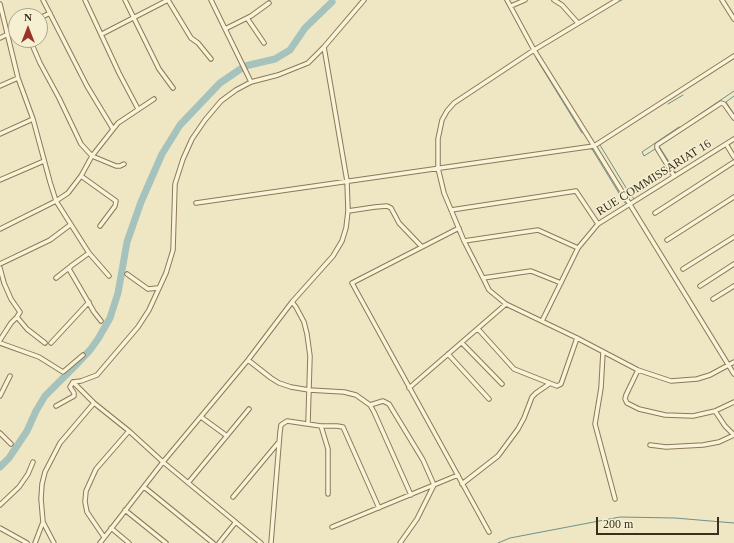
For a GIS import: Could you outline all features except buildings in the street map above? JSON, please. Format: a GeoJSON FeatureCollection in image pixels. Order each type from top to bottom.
{"type":"FeatureCollection","features":[{"type":"Feature","properties":{"kind":"street"},"geometry":{"type":"LineString","coordinates":[[43,0],[87,86],[113,129]]}},
{"type":"Feature","properties":{"kind":"street"},"geometry":{"type":"LineString","coordinates":[[85,0],[119,73],[138,109]]}},
{"type":"Feature","properties":{"kind":"street"},"geometry":{"type":"LineString","coordinates":[[125,0],[159,69],[173,88]]}},
{"type":"Feature","properties":{"kind":"street"},"geometry":{"type":"LineString","coordinates":[[102,34],[168,0],[191,38],[198,42],[211,59]]}},
{"type":"Feature","properties":{"kind":"street"},"geometry":{"type":"LineString","coordinates":[[212,0],[251,82]]}},
{"type":"Feature","properties":{"kind":"street"},"geometry":{"type":"LineString","coordinates":[[56,406],[74,396],[74,393],[70,387],[73,382],[92,378],[97,375],[138,327],[149,310],[168,267],[173,250],[175,184],[182,159],[192,139],[205,120],[217,106],[236,90],[251,82],[278,75],[308,63],[324,47],[364,0]]}},
{"type":"Feature","properties":{"kind":"street"},"geometry":{"type":"LineString","coordinates":[[507,0],[534,50],[734,374]]}},
{"type":"Feature","properties":{"kind":"street"},"geometry":{"type":"LineString","coordinates":[[511,6],[525,0]]}},
{"type":"Feature","properties":{"kind":"street"},"geometry":{"type":"LineString","coordinates":[[554,0],[562,5],[578,23]]}},
{"type":"Feature","properties":{"kind":"street"},"geometry":{"type":"LineString","coordinates":[[617,0],[534,50],[454,104],[447,111],[442,120],[438,139],[438,168],[444,193],[464,241],[483,278],[490,290],[506,304],[577,338],[638,370],[671,381],[684,381],[710,375],[734,362]]}},
{"type":"Feature","properties":{"kind":"street"},"geometry":{"type":"LineString","coordinates":[[722,0],[734,19]]}},
{"type":"Feature","properties":{"kind":"street"},"geometry":{"type":"LineString","coordinates":[[0,4],[8,34],[0,38]]}},
{"type":"Feature","properties":{"kind":"street"},"geometry":{"type":"LineString","coordinates":[[225,29],[247,18],[268,4]]}},
{"type":"Feature","properties":{"kind":"street"},"geometry":{"type":"LineString","coordinates":[[247,18],[264,43]]}},
{"type":"Feature","properties":{"kind":"street"},"geometry":{"type":"LineString","coordinates":[[100,543],[163,462],[248,360],[292,302],[333,256],[342,242],[346,228],[348,211],[347,181],[324,47]]}},
{"type":"Feature","properties":{"kind":"street"},"geometry":{"type":"LineString","coordinates":[[11,48],[18,78],[33,119],[56,201],[89,253],[109,276]]}},
{"type":"Feature","properties":{"kind":"street"},"geometry":{"type":"LineString","coordinates":[[33,48],[81,144],[92,156],[116,166],[124,164]]}},
{"type":"Feature","properties":{"kind":"street"},"geometry":{"type":"LineString","coordinates":[[196,203],[594,146],[734,56]]}},
{"type":"Feature","properties":{"kind":"street"},"geometry":{"type":"LineString","coordinates":[[0,86],[18,78]]}},
{"type":"Feature","properties":{"kind":"street"},"geometry":{"type":"LineString","coordinates":[[0,229],[56,201],[68,193],[81,176],[92,156],[118,123],[154,99]]}},
{"type":"Feature","properties":{"kind":"street"},"geometry":{"type":"LineString","coordinates":[[674,176],[656,148],[657,146],[721,103],[724,104],[734,118]]}},
{"type":"Feature","properties":{"kind":"street"},"geometry":{"type":"LineString","coordinates":[[0,134],[33,119]]}},
{"type":"Feature","properties":{"kind":"street","name":"RUE COMMISSARIAT 16"},"geometry":{"type":"LineString","coordinates":[[542,321],[578,248],[598,224],[734,139]]}},
{"type":"Feature","properties":{"kind":"street"},"geometry":{"type":"LineString","coordinates":[[726,144],[734,157]]}},
{"type":"Feature","properties":{"kind":"street"},"geometry":{"type":"LineString","coordinates":[[0,180],[44,161]]}},
{"type":"Feature","properties":{"kind":"street"},"geometry":{"type":"LineString","coordinates":[[655,213],[734,162]]}},
{"type":"Feature","properties":{"kind":"street"},"geometry":{"type":"LineString","coordinates":[[81,176],[116,201],[115,206],[100,226]]}},
{"type":"Feature","properties":{"kind":"street"},"geometry":{"type":"LineString","coordinates":[[451,210],[576,191],[598,224]]}},
{"type":"Feature","properties":{"kind":"street"},"geometry":{"type":"LineString","coordinates":[[667,240],[734,197]]}},
{"type":"Feature","properties":{"kind":"street"},"geometry":{"type":"LineString","coordinates":[[348,211],[387,206],[391,208],[399,223],[422,247]]}},
{"type":"Feature","properties":{"kind":"street"},"geometry":{"type":"LineString","coordinates":[[0,264],[50,240],[70,225]]}},
{"type":"Feature","properties":{"kind":"street"},"geometry":{"type":"LineString","coordinates":[[459,228],[352,284],[489,532]]}},
{"type":"Feature","properties":{"kind":"street"},"geometry":{"type":"LineString","coordinates":[[464,241],[538,230],[578,248]]}},
{"type":"Feature","properties":{"kind":"street"},"geometry":{"type":"LineString","coordinates":[[684,269],[734,237]]}},
{"type":"Feature","properties":{"kind":"street"},"geometry":{"type":"LineString","coordinates":[[56,278],[89,253]]}},
{"type":"Feature","properties":{"kind":"street"},"geometry":{"type":"LineString","coordinates":[[700,286],[734,264]]}},
{"type":"Feature","properties":{"kind":"street"},"geometry":{"type":"LineString","coordinates":[[70,267],[73,275],[101,321]]}},
{"type":"Feature","properties":{"kind":"street"},"geometry":{"type":"LineString","coordinates":[[0,268],[4,283],[11,299],[20,312],[0,340]]}},
{"type":"Feature","properties":{"kind":"street"},"geometry":{"type":"LineString","coordinates":[[483,278],[531,271],[561,283]]}},
{"type":"Feature","properties":{"kind":"street"},"geometry":{"type":"LineString","coordinates":[[127,274],[148,289],[158,288]]}},
{"type":"Feature","properties":{"kind":"street"},"geometry":{"type":"LineString","coordinates":[[713,299],[734,286]]}},
{"type":"Feature","properties":{"kind":"street"},"geometry":{"type":"LineString","coordinates":[[51,343],[89,302]]}},
{"type":"Feature","properties":{"kind":"street"},"geometry":{"type":"LineString","coordinates":[[292,302],[301,317],[308,334],[310,356],[308,423]]}},
{"type":"Feature","properties":{"kind":"street"},"geometry":{"type":"LineString","coordinates":[[409,388],[506,304]]}},
{"type":"Feature","properties":{"kind":"street"},"geometry":{"type":"LineString","coordinates":[[17,317],[27,329],[45,343]]}},
{"type":"Feature","properties":{"kind":"street"},"geometry":{"type":"LineString","coordinates":[[478,329],[514,369],[557,386],[561,384],[577,338]]}},
{"type":"Feature","properties":{"kind":"street"},"geometry":{"type":"LineString","coordinates":[[0,343],[39,357],[63,372],[83,355]]}},
{"type":"Feature","properties":{"kind":"street"},"geometry":{"type":"LineString","coordinates":[[462,343],[502,384]]}},
{"type":"Feature","properties":{"kind":"street"},"geometry":{"type":"LineString","coordinates":[[603,352],[601,388],[595,424],[615,499]]}},
{"type":"Feature","properties":{"kind":"street"},"geometry":{"type":"LineString","coordinates":[[448,354],[489,399]]}},
{"type":"Feature","properties":{"kind":"street"},"geometry":{"type":"LineString","coordinates":[[248,360],[279,383],[309,390],[344,392],[356,395],[370,405],[412,495]]}},
{"type":"Feature","properties":{"kind":"street"},"geometry":{"type":"LineString","coordinates":[[638,370],[625,399],[632,406],[639,409],[665,415],[693,416],[715,411],[734,402]]}},
{"type":"Feature","properties":{"kind":"street"},"geometry":{"type":"LineString","coordinates":[[0,396],[10,376]]}},
{"type":"Feature","properties":{"kind":"street"},"geometry":{"type":"LineString","coordinates":[[73,382],[94,403],[129,431],[235,523],[261,543]]}},
{"type":"Feature","properties":{"kind":"street"},"geometry":{"type":"LineString","coordinates":[[462,484],[498,456],[518,429],[532,397],[549,384]]}},
{"type":"Feature","properties":{"kind":"street"},"geometry":{"type":"LineString","coordinates":[[370,405],[383,401],[389,404],[423,460],[434,485]]}},
{"type":"Feature","properties":{"kind":"street"},"geometry":{"type":"LineString","coordinates":[[54,543],[43,522],[41,499],[42,484],[45,472],[60,443],[94,403]]}},
{"type":"Feature","properties":{"kind":"street"},"geometry":{"type":"LineString","coordinates":[[188,483],[249,409]]}},
{"type":"Feature","properties":{"kind":"street"},"geometry":{"type":"LineString","coordinates":[[650,445],[704,445],[719,442],[734,435],[725,426],[715,411]]}},
{"type":"Feature","properties":{"kind":"street"},"geometry":{"type":"LineString","coordinates":[[201,417],[227,436]]}},
{"type":"Feature","properties":{"kind":"street"},"geometry":{"type":"LineString","coordinates":[[271,543],[279,442],[281,425],[283,422],[287,421],[321,426],[343,427],[379,508]]}},
{"type":"Feature","properties":{"kind":"street"},"geometry":{"type":"LineString","coordinates":[[321,426],[328,449],[328,494]]}},
{"type":"Feature","properties":{"kind":"street"},"geometry":{"type":"LineString","coordinates":[[104,537],[87,512],[84,502],[86,491],[96,469],[129,431]]}},
{"type":"Feature","properties":{"kind":"street"},"geometry":{"type":"LineString","coordinates":[[0,433],[10,444]]}},
{"type":"Feature","properties":{"kind":"street"},"geometry":{"type":"LineString","coordinates":[[233,497],[279,442]]}},
{"type":"Feature","properties":{"kind":"street"},"geometry":{"type":"LineString","coordinates":[[0,505],[19,488],[28,474],[33,462]]}},
{"type":"Feature","properties":{"kind":"street"},"geometry":{"type":"LineString","coordinates":[[332,528],[458,475]]}},
{"type":"Feature","properties":{"kind":"street"},"geometry":{"type":"LineString","coordinates":[[400,543],[417,519],[434,485]]}},
{"type":"Feature","properties":{"kind":"street"},"geometry":{"type":"LineString","coordinates":[[144,487],[213,543]]}},
{"type":"Feature","properties":{"kind":"street"},"geometry":{"type":"LineString","coordinates":[[126,510],[166,543]]}},
{"type":"Feature","properties":{"kind":"street"},"geometry":{"type":"LineString","coordinates":[[35,543],[43,522]]}},
{"type":"Feature","properties":{"kind":"street"},"geometry":{"type":"LineString","coordinates":[[219,543],[235,523]]}},
{"type":"Feature","properties":{"kind":"street"},"geometry":{"type":"LineString","coordinates":[[0,528],[27,543]]}},
{"type":"Feature","properties":{"kind":"street"},"geometry":{"type":"LineString","coordinates":[[111,528],[130,543]]}},
{"type":"Feature","properties":{"kind":"waterway"},"geometry":{"type":"LineString","coordinates":[[245,66],[275,59],[290,50],[305,28],[332,2]]}},
{"type":"Feature","properties":{"kind":"waterway"},"geometry":{"type":"LineString","coordinates":[[536,58],[582,133]]}},
{"type":"Feature","properties":{"kind":"waterway"},"geometry":{"type":"LineString","coordinates":[[0,467],[9,458],[27,431],[45,396],[90,350],[110,318],[118,293],[127,242],[141,202],[162,154],[180,125],[220,83],[242,68]]}},
{"type":"Feature","properties":{"kind":"waterway"},"geometry":{"type":"LineString","coordinates":[[681,127],[734,91]]}},
{"type":"Feature","properties":{"kind":"waterway"},"geometry":{"type":"LineString","coordinates":[[668,104],[683,95]]}},
{"type":"Feature","properties":{"kind":"waterway"},"geometry":{"type":"LineString","coordinates":[[734,96],[726,102],[734,114]]}},
{"type":"Feature","properties":{"kind":"waterway"},"geometry":{"type":"LineString","coordinates":[[676,173],[659,146],[711,112]]}},
{"type":"Feature","properties":{"kind":"waterway"},"geometry":{"type":"LineString","coordinates":[[731,117],[734,121]]}},
{"type":"Feature","properties":{"kind":"waterway"},"geometry":{"type":"LineString","coordinates":[[666,166],[655,149],[644,156],[642,152],[679,127]]}},
{"type":"Feature","properties":{"kind":"waterway"},"geometry":{"type":"LineString","coordinates":[[600,145],[635,200]]}},
{"type":"Feature","properties":{"kind":"waterway"},"geometry":{"type":"LineString","coordinates":[[592,149],[625,203]]}},
{"type":"Feature","properties":{"kind":"waterway"},"geometry":{"type":"LineString","coordinates":[[498,543],[510,538],[620,517],[675,518],[734,523]]}}]}
